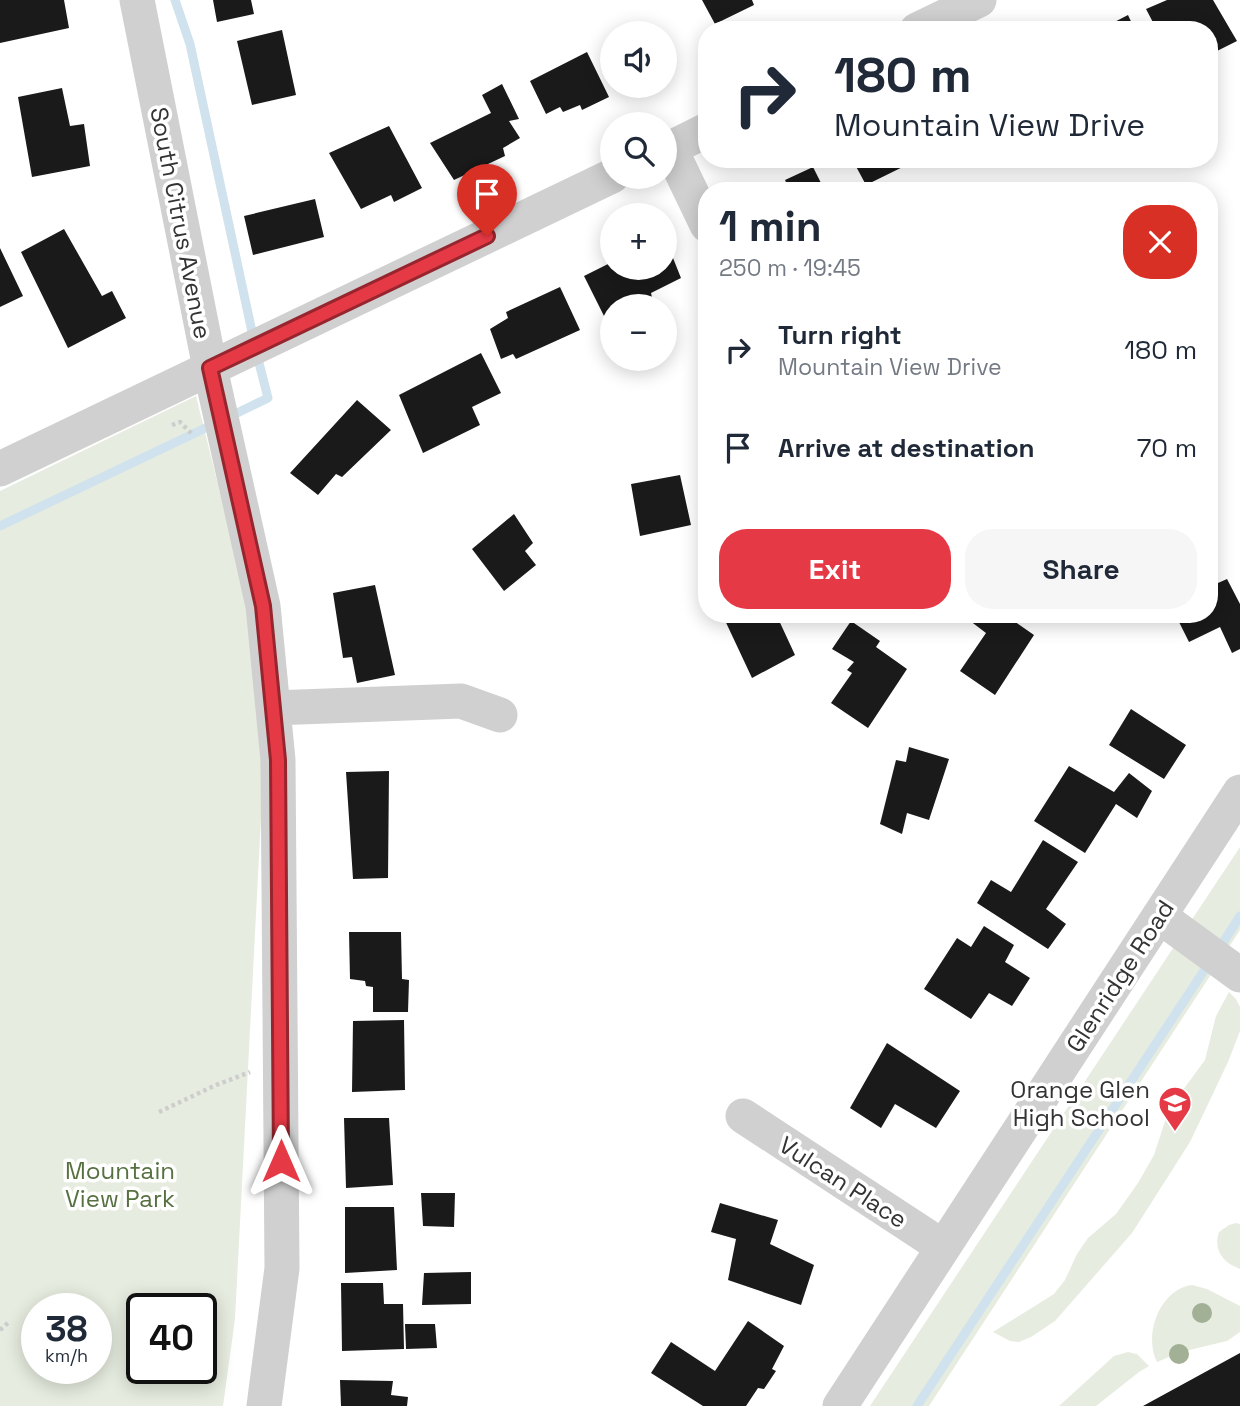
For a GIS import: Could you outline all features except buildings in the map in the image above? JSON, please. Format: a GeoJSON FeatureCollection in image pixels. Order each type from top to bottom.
{"type":"FeatureCollection","features":[{"type":"Feature","properties":{"kind":"street","name":"South Citrus Avenue"},"geometry":{"type":"LineString","coordinates":[[137,0],[210,368],[263,606],[278,760],[282,1268],[264,1406]]}},
{"type":"Feature","properties":{"kind":"street"},"geometry":{"type":"LineString","coordinates":[[936,21],[979,0]]}},
{"type":"Feature","properties":{"kind":"street"},"geometry":{"type":"LineString","coordinates":[[677,144],[698,135]]}},
{"type":"Feature","properties":{"kind":"street"},"geometry":{"type":"LineString","coordinates":[[677,168],[698,208]]}},
{"type":"Feature","properties":{"kind":"street"},"geometry":{"type":"LineString","coordinates":[[0,469],[600,182]]}},
{"type":"Feature","properties":{"kind":"street"},"geometry":{"type":"LineString","coordinates":[[273,708],[461,701],[500,715]]}},
{"type":"Feature","properties":{"kind":"street","name":"Glenridge Road"},"geometry":{"type":"LineString","coordinates":[[840,1406],[1240,792]]}},
{"type":"Feature","properties":{"kind":"street"},"geometry":{"type":"LineString","coordinates":[[1159,916],[1240,975]]}},
{"type":"Feature","properties":{"kind":"street","name":"Vulcan Place"},"geometry":{"type":"LineString","coordinates":[[743,1116],[943,1247]]}},
{"type":"Feature","properties":{"kind":"path"},"geometry":{"type":"LineString","coordinates":[[167,427],[180,422],[194,436]]}},
{"type":"Feature","properties":{"kind":"path"},"geometry":{"type":"LineString","coordinates":[[159,1112],[216,1084],[251,1072],[250,1080]]}},
{"type":"Feature","properties":{"kind":"path"},"geometry":{"type":"LineString","coordinates":[[0,1330],[9,1322]]}},
{"type":"Feature","properties":{"kind":"green space","name":"Mountain View Park"},"geometry":{"type":"Polygon","coordinates":[[[196,396],[248,606],[264,760],[235,1319],[223,1406],[0,1406],[0,491],[196,396]]]}},
{"type":"Feature","properties":{"kind":"green space"},"geometry":{"type":"Polygon","coordinates":[[[1240,847],[1240,930],[929,1406],[870,1406],[1240,847]]]}},
{"type":"Feature","properties":{"kind":"green space"},"geometry":{"type":"Polygon","coordinates":[[[1229,992],[1240,1007],[1240,1031],[1228,1062],[1190,1142],[1132,1233],[1055,1321],[1019,1342],[1010,1341],[993,1332],[1054,1294],[1065,1280],[1088,1238],[1116,1214],[1138,1183],[1154,1155],[1169,1109],[1205,1060],[1216,1016],[1229,992]]]}},
{"type":"Feature","properties":{"kind":"green space"},"geometry":{"type":"Polygon","coordinates":[[[1236,1223],[1240,1224],[1240,1269],[1224,1259],[1217,1245],[1219,1232],[1236,1223]]]}},
{"type":"Feature","properties":{"kind":"green space"},"geometry":{"type":"Polygon","coordinates":[[[1192,1285],[1207,1289],[1240,1306],[1240,1332],[1227,1341],[1181,1352],[1157,1362],[1152,1339],[1157,1315],[1171,1295],[1192,1285]]]}},
{"type":"Feature","properties":{"kind":"green space"},"geometry":{"type":"Polygon","coordinates":[[[1128,1352],[1137,1354],[1149,1366],[1096,1406],[1059,1406],[1114,1356],[1128,1352]]]}},
{"type":"Feature","properties":{"kind":"waterway"},"geometry":{"type":"LineString","coordinates":[[175,0],[190,44],[254,341]]}},
{"type":"Feature","properties":{"kind":"waterway"},"geometry":{"type":"LineString","coordinates":[[229,417],[268,398],[257,355]]}},
{"type":"Feature","properties":{"kind":"waterway"},"geometry":{"type":"LineString","coordinates":[[0,526],[216,423]]}},
{"type":"Feature","properties":{"kind":"waterway"},"geometry":{"type":"LineString","coordinates":[[1219,949],[1240,916]]}},
{"type":"Feature","properties":{"kind":"waterway"},"geometry":{"type":"LineString","coordinates":[[917,1406],[1211,960]]}},
{"type":"Feature","properties":{"kind":"place","name":"Orange Glen High School"},"geometry":{"type":"Point","coordinates":[1175,1133]}},
{"type":"Feature","properties":{"kind":"route"},"geometry":{"type":"LineString","coordinates":[[281,1161],[278,760],[263,606],[210,368],[487,236]]}}]}
